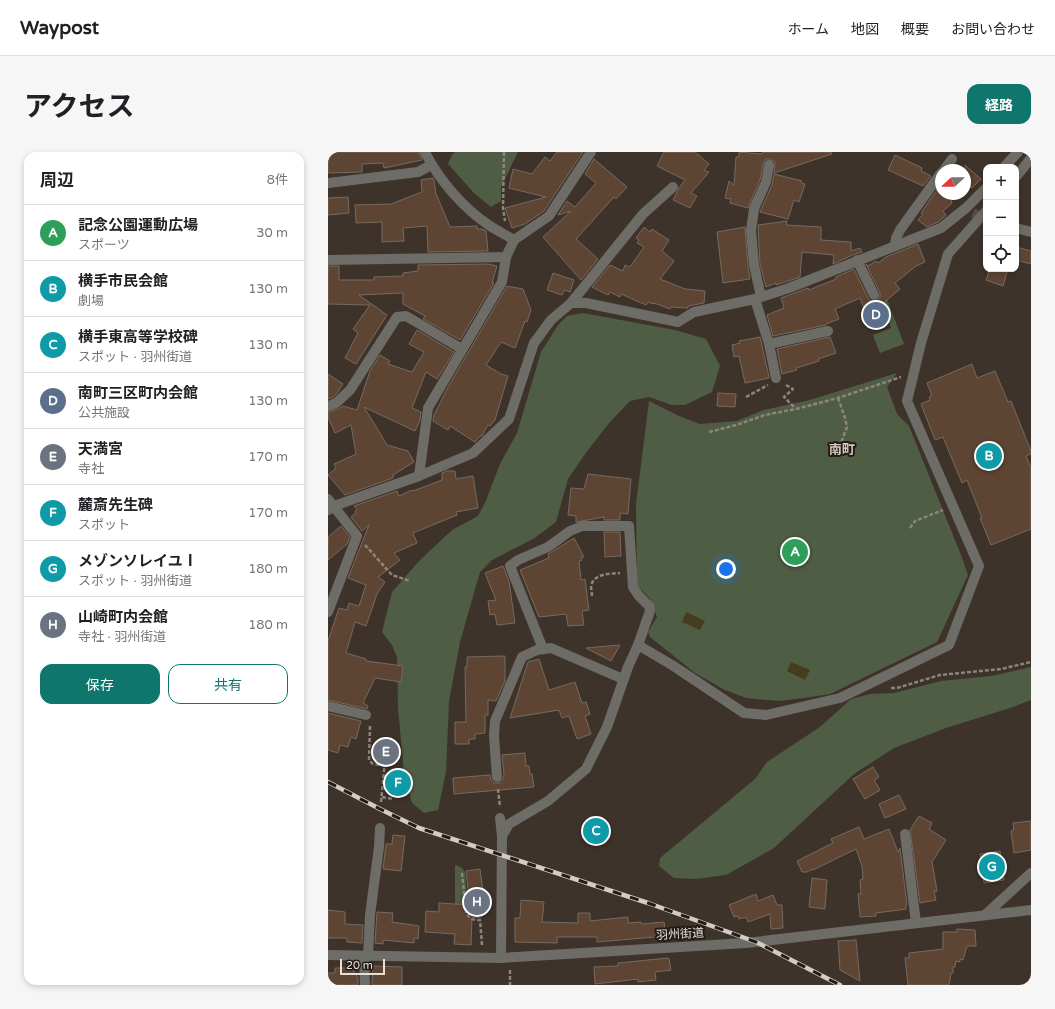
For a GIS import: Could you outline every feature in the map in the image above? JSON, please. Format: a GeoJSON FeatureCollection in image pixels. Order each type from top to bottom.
{"type":"FeatureCollection","features":[{"type":"Feature","properties":{"kind":"street"},"geometry":{"type":"LineString","coordinates":[[425,152],[432,165],[448,186],[468,208],[490,226],[510,238]]}},
{"type":"Feature","properties":{"kind":"street"},"geometry":{"type":"LineString","coordinates":[[420,476],[428,408],[502,282],[510,238],[549,216],[591,152]]}},
{"type":"Feature","properties":{"kind":"street"},"geometry":{"type":"LineString","coordinates":[[1007,164],[1018,152]]}},
{"type":"Feature","properties":{"kind":"street"},"geometry":{"type":"LineString","coordinates":[[1019,173],[1031,158]]}},
{"type":"Feature","properties":{"kind":"street"},"geometry":{"type":"LineString","coordinates":[[948,164],[952,159]]}},
{"type":"Feature","properties":{"kind":"street"},"geometry":{"type":"LineString","coordinates":[[328,183],[418,172],[432,165]]}},
{"type":"Feature","properties":{"kind":"street"},"geometry":{"type":"LineString","coordinates":[[769,165],[766,182],[754,209],[751,230],[758,298],[776,378]]}},
{"type":"Feature","properties":{"kind":"street"},"geometry":{"type":"LineString","coordinates":[[895,246],[896,238],[900,230],[935,181]]}},
{"type":"Feature","properties":{"kind":"street"},"geometry":{"type":"LineString","coordinates":[[328,612],[357,536],[330,505],[420,476],[473,453],[508,419],[534,343],[551,320],[571,303],[643,214],[673,187]]}},
{"type":"Feature","properties":{"kind":"street"},"geometry":{"type":"LineString","coordinates":[[571,303],[586,303],[678,322],[694,312],[758,298],[809,280],[941,228],[969,210],[983,192]]}},
{"type":"Feature","properties":{"kind":"street"},"geometry":{"type":"LineString","coordinates":[[638,645],[672,665],[744,713],[766,715],[840,698],[949,645],[979,566],[907,401],[921,343],[948,254],[983,214]]}},
{"type":"Feature","properties":{"kind":"street"},"geometry":{"type":"LineString","coordinates":[[1019,229],[1031,232]]}},
{"type":"Feature","properties":{"kind":"street"},"geometry":{"type":"LineString","coordinates":[[328,260],[506,257]]}},
{"type":"Feature","properties":{"kind":"street"},"geometry":{"type":"LineString","coordinates":[[857,260],[874,295]]}},
{"type":"Feature","properties":{"kind":"street"},"geometry":{"type":"LineString","coordinates":[[328,406],[336,403],[350,390],[397,317],[406,316],[462,349]]}},
{"type":"Feature","properties":{"kind":"street"},"geometry":{"type":"LineString","coordinates":[[769,344],[828,330]]}},
{"type":"Feature","properties":{"kind":"street"},"geometry":{"type":"LineString","coordinates":[[502,836],[509,824],[548,801],[586,769],[607,727],[650,611],[650,606],[639,596],[633,586],[629,526],[582,526],[570,531],[548,547],[518,560],[510,566],[542,649]]}},
{"type":"Feature","properties":{"kind":"street"},"geometry":{"type":"LineString","coordinates":[[497,777],[494,736],[495,721],[522,657],[537,650],[551,648],[624,679]]}},
{"type":"Feature","properties":{"kind":"street"},"geometry":{"type":"LineString","coordinates":[[328,706],[366,715]]}},
{"type":"Feature","properties":{"kind":"street"},"geometry":{"type":"LineString","coordinates":[[500,818],[502,836],[500,958]]}},
{"type":"Feature","properties":{"kind":"street"},"geometry":{"type":"LineString","coordinates":[[365,985],[366,956],[380,828]]}},
{"type":"Feature","properties":{"kind":"street"},"geometry":{"type":"LineString","coordinates":[[904,834],[916,923]]}},
{"type":"Feature","properties":{"kind":"street"},"geometry":{"type":"LineString","coordinates":[[985,915],[1031,873]]}},
{"type":"Feature","properties":{"kind":"street","name":"羽州街道"},"geometry":{"type":"LineString","coordinates":[[328,955],[500,958],[751,943],[1031,910]]}},
{"type":"Feature","properties":{"kind":"path"},"geometry":{"type":"LineString","coordinates":[[504,152],[504,208],[510,238]]}},
{"type":"Feature","properties":{"kind":"path"},"geometry":{"type":"LineString","coordinates":[[709,432],[736,426],[765,415],[838,398],[914,372]]}},
{"type":"Feature","properties":{"kind":"path"},"geometry":{"type":"LineString","coordinates":[[746,397],[772,383],[776,378],[793,389],[784,397],[796,409]]}},
{"type":"Feature","properties":{"kind":"path"},"geometry":{"type":"LineString","coordinates":[[838,398],[845,418],[846,427],[841,443]]}},
{"type":"Feature","properties":{"kind":"path"},"geometry":{"type":"LineString","coordinates":[[910,528],[915,521],[952,506]]}},
{"type":"Feature","properties":{"kind":"path"},"geometry":{"type":"LineString","coordinates":[[357,536],[392,574],[410,581]]}},
{"type":"Feature","properties":{"kind":"path"},"geometry":{"type":"LineString","coordinates":[[592,596],[591,585],[602,575],[632,572]]}},
{"type":"Feature","properties":{"kind":"path"},"geometry":{"type":"LineString","coordinates":[[877,680],[887,688],[897,688],[940,675],[1001,669],[1031,662]]}},
{"type":"Feature","properties":{"kind":"path"},"geometry":{"type":"LineString","coordinates":[[366,715],[370,722],[369,760],[372,764],[384,766]]}},
{"type":"Feature","properties":{"kind":"path"},"geometry":{"type":"LineString","coordinates":[[381,802],[384,766],[386,761]]}},
{"type":"Feature","properties":{"kind":"path"},"geometry":{"type":"LineString","coordinates":[[497,777],[500,818]]}},
{"type":"Feature","properties":{"kind":"path"},"geometry":{"type":"LineString","coordinates":[[382,797],[393,799]]}},
{"type":"Feature","properties":{"kind":"path"},"geometry":{"type":"LineString","coordinates":[[462,873],[466,913],[469,918],[473,920],[480,920],[484,958]]}},
{"type":"Feature","properties":{"kind":"green space"},"geometry":{"type":"Polygon","coordinates":[[[455,152],[518,152],[501,187],[501,201],[491,207],[474,193],[448,164],[455,152]]]}},
{"type":"Feature","properties":{"kind":"green space"},"geometry":{"type":"Polygon","coordinates":[[[885,294],[904,344],[880,353],[873,335],[891,328],[879,297],[885,294]]]}},
{"type":"Feature","properties":{"kind":"green space"},"geometry":{"type":"Polygon","coordinates":[[[583,313],[675,330],[706,339],[720,366],[712,392],[685,405],[672,405],[649,397],[630,401],[609,423],[568,479],[556,522],[533,539],[492,560],[480,572],[460,642],[449,701],[446,772],[438,810],[424,813],[412,803],[404,773],[398,708],[397,657],[392,645],[382,632],[392,592],[419,561],[452,530],[478,516],[485,503],[500,464],[517,433],[541,352],[558,325],[567,316],[583,313]]]}},
{"type":"Feature","properties":{"kind":"green space"},"geometry":{"type":"Polygon","coordinates":[[[897,373],[887,387],[897,414],[909,426],[968,575],[937,642],[830,694],[804,698],[779,701],[746,698],[725,690],[695,673],[650,637],[648,632],[657,617],[651,600],[637,585],[636,504],[649,401],[679,416],[700,424],[737,421],[764,410],[810,400],[897,373]]]}},
{"type":"Feature","properties":{"kind":"green space"},"geometry":{"type":"Polygon","coordinates":[[[1031,667],[1031,700],[946,728],[894,748],[854,774],[774,848],[726,875],[695,879],[674,878],[659,866],[660,858],[755,779],[767,762],[820,727],[851,699],[870,694],[894,693],[941,681],[991,676],[1031,667]]]}},
{"type":"Feature","properties":{"kind":"green space"},"geometry":{"type":"Polygon","coordinates":[[[455,865],[461,868],[465,873],[469,914],[455,918],[455,865]]]}},
{"type":"Feature","properties":{"kind":"sand"},"geometry":{"type":"Polygon","coordinates":[[[686,612],[705,621],[700,630],[682,622],[686,612]]]}},
{"type":"Feature","properties":{"kind":"sand"},"geometry":{"type":"Polygon","coordinates":[[[791,662],[810,670],[805,680],[787,671],[791,662]]]}},
{"type":"Feature","properties":{"kind":"building"},"geometry":{"type":"Polygon","coordinates":[[[328,152],[419,152],[422,160],[384,168],[383,163],[362,164],[362,172],[328,173],[328,152]]]}},
{"type":"Feature","properties":{"kind":"building"},"geometry":{"type":"Polygon","coordinates":[[[557,152],[583,152],[544,211],[525,224],[512,228],[505,208],[546,197],[509,188],[513,169],[532,174],[545,157],[550,161],[557,152]]]}},
{"type":"Feature","properties":{"kind":"building"},"geometry":{"type":"Polygon","coordinates":[[[664,152],[695,152],[709,164],[704,170],[709,172],[691,193],[697,196],[690,208],[673,200],[685,180],[657,166],[664,152]]]}},
{"type":"Feature","properties":{"kind":"building"},"geometry":{"type":"Polygon","coordinates":[[[739,152],[762,154],[763,152],[831,152],[832,154],[774,173],[775,162],[770,159],[766,159],[763,164],[760,180],[748,208],[730,203],[731,199],[725,198],[729,181],[734,185],[736,157],[739,157],[739,152]]]}},
{"type":"Feature","properties":{"kind":"building"},"geometry":{"type":"Polygon","coordinates":[[[895,155],[922,168],[921,171],[931,176],[923,186],[888,170],[895,155]]]}},
{"type":"Feature","properties":{"kind":"building"},"geometry":{"type":"Polygon","coordinates":[[[594,159],[627,187],[616,199],[614,197],[576,239],[598,259],[581,280],[543,237],[571,211],[558,215],[567,201],[575,207],[596,183],[585,174],[594,159]]]}},
{"type":"Feature","properties":{"kind":"building"},"geometry":{"type":"Polygon","coordinates":[[[971,170],[981,179],[972,188],[971,187],[971,170]]]}},
{"type":"Feature","properties":{"kind":"building"},"geometry":{"type":"Polygon","coordinates":[[[774,174],[802,181],[801,183],[805,184],[799,202],[794,200],[788,219],[760,212],[772,185],[774,174]]]}},
{"type":"Feature","properties":{"kind":"building"},"geometry":{"type":"Polygon","coordinates":[[[433,178],[436,194],[450,227],[477,226],[477,229],[483,229],[486,231],[488,251],[428,252],[427,226],[403,228],[404,241],[382,242],[382,222],[356,223],[355,205],[391,204],[422,192],[421,180],[433,178]]]}},
{"type":"Feature","properties":{"kind":"building"},"geometry":{"type":"Polygon","coordinates":[[[935,193],[935,200],[952,200],[952,203],[943,211],[946,215],[938,222],[927,227],[918,220],[923,214],[921,213],[935,193]]]}},
{"type":"Feature","properties":{"kind":"building"},"geometry":{"type":"Polygon","coordinates":[[[348,197],[349,213],[328,215],[328,198],[348,197]]]}},
{"type":"Feature","properties":{"kind":"building"},"geometry":{"type":"Polygon","coordinates":[[[787,221],[786,225],[821,227],[821,240],[851,242],[851,251],[860,248],[862,252],[833,264],[834,255],[802,252],[800,277],[766,287],[760,264],[758,225],[787,221]]]}},
{"type":"Feature","properties":{"kind":"building"},"geometry":{"type":"Polygon","coordinates":[[[644,227],[650,232],[652,229],[669,240],[662,251],[674,261],[660,279],[685,289],[705,291],[704,303],[688,306],[688,308],[671,307],[670,309],[648,302],[646,305],[621,294],[620,297],[610,292],[608,295],[592,287],[610,265],[623,271],[625,265],[630,267],[644,247],[637,243],[639,240],[636,238],[644,227]]]}},
{"type":"Feature","properties":{"kind":"building"},"geometry":{"type":"Polygon","coordinates":[[[745,227],[750,279],[723,283],[717,232],[745,227]]]}},
{"type":"Feature","properties":{"kind":"building"},"geometry":{"type":"Polygon","coordinates":[[[918,244],[925,262],[916,266],[895,283],[900,289],[881,305],[888,323],[872,329],[860,298],[835,309],[839,319],[826,325],[773,336],[767,315],[784,308],[781,298],[808,288],[809,290],[836,279],[836,277],[854,269],[868,298],[871,301],[876,301],[880,298],[880,293],[866,264],[868,266],[876,261],[878,263],[886,257],[918,244]]]}},
{"type":"Feature","properties":{"kind":"building"},"geometry":{"type":"Polygon","coordinates":[[[1019,248],[1031,251],[1031,264],[1019,261],[1019,248]]]}},
{"type":"Feature","properties":{"kind":"building"},"geometry":{"type":"Polygon","coordinates":[[[488,264],[497,266],[492,283],[494,283],[460,340],[423,319],[425,316],[403,304],[403,293],[359,295],[387,315],[356,364],[345,358],[358,333],[353,329],[370,305],[328,304],[328,266],[339,266],[339,280],[374,280],[374,277],[403,276],[403,273],[418,271],[418,265],[488,264]]]}},
{"type":"Feature","properties":{"kind":"building"},"geometry":{"type":"Polygon","coordinates":[[[989,272],[1007,272],[1003,286],[986,280],[989,272]]]}},
{"type":"Feature","properties":{"kind":"building"},"geometry":{"type":"Polygon","coordinates":[[[553,273],[574,280],[570,292],[564,290],[562,295],[547,290],[553,273]]]}},
{"type":"Feature","properties":{"kind":"building"},"geometry":{"type":"Polygon","coordinates":[[[507,286],[523,289],[531,310],[527,322],[525,321],[515,348],[501,342],[486,365],[501,374],[508,376],[495,420],[490,426],[488,425],[482,436],[480,436],[475,442],[450,426],[448,430],[433,421],[434,415],[448,387],[507,286]]]}},
{"type":"Feature","properties":{"kind":"building"},"geometry":{"type":"Polygon","coordinates":[[[417,330],[454,352],[437,379],[426,372],[412,408],[421,412],[420,420],[415,431],[364,407],[387,445],[408,451],[414,462],[393,475],[393,478],[345,495],[328,475],[336,468],[334,464],[356,454],[351,425],[335,433],[328,417],[328,412],[343,406],[357,410],[370,371],[380,355],[390,361],[388,364],[412,372],[424,352],[409,344],[417,330]]]}},
{"type":"Feature","properties":{"kind":"building"},"geometry":{"type":"Polygon","coordinates":[[[760,337],[769,378],[745,383],[739,356],[734,357],[732,345],[740,343],[739,341],[760,337]]]}},
{"type":"Feature","properties":{"kind":"building"},"geometry":{"type":"Polygon","coordinates":[[[830,337],[836,353],[818,359],[819,361],[796,368],[797,370],[782,374],[777,349],[830,337]]]}},
{"type":"Feature","properties":{"kind":"building"},"geometry":{"type":"Polygon","coordinates":[[[972,364],[977,378],[995,371],[1008,402],[1011,401],[1031,451],[1031,454],[1026,456],[1031,468],[1031,529],[991,545],[967,480],[962,483],[943,437],[935,440],[921,404],[930,400],[929,397],[932,396],[927,383],[972,364]]]}},
{"type":"Feature","properties":{"kind":"building"},"geometry":{"type":"Polygon","coordinates":[[[328,374],[343,384],[333,397],[328,399],[328,374]]]}},
{"type":"Feature","properties":{"kind":"building"},"geometry":{"type":"Polygon","coordinates":[[[718,393],[736,394],[735,407],[717,406],[718,393]]]}},
{"type":"Feature","properties":{"kind":"building"},"geometry":{"type":"Polygon","coordinates":[[[447,471],[455,471],[456,479],[473,476],[478,508],[456,512],[457,515],[413,533],[417,543],[394,553],[400,560],[378,577],[385,582],[377,594],[366,626],[355,622],[346,653],[366,659],[366,661],[403,666],[401,682],[375,678],[363,703],[368,706],[367,709],[328,700],[328,641],[339,608],[347,610],[349,603],[359,606],[366,585],[348,578],[369,525],[362,531],[351,517],[356,513],[355,511],[357,509],[354,506],[397,491],[399,496],[412,490],[413,491],[442,480],[442,473],[447,471]]]}},
{"type":"Feature","properties":{"kind":"building"},"geometry":{"type":"Polygon","coordinates":[[[588,474],[631,479],[628,514],[620,513],[620,520],[604,520],[604,517],[576,522],[576,516],[568,515],[571,488],[584,489],[588,474]]]}},
{"type":"Feature","properties":{"kind":"building"},"geometry":{"type":"Polygon","coordinates":[[[341,526],[350,537],[347,544],[328,560],[328,537],[341,526]]]}},
{"type":"Feature","properties":{"kind":"building"},"geometry":{"type":"Polygon","coordinates":[[[604,532],[620,532],[621,556],[605,557],[604,532]]]}},
{"type":"Feature","properties":{"kind":"building"},"geometry":{"type":"Polygon","coordinates":[[[574,538],[584,557],[581,557],[582,560],[579,561],[581,580],[585,579],[589,610],[582,611],[584,625],[568,626],[566,614],[539,617],[520,570],[549,558],[548,554],[574,538]]]}},
{"type":"Feature","properties":{"kind":"building"},"geometry":{"type":"Polygon","coordinates":[[[503,566],[509,581],[515,623],[497,625],[495,614],[490,615],[488,601],[496,600],[485,573],[503,566]]]}},
{"type":"Feature","properties":{"kind":"building"},"geometry":{"type":"Polygon","coordinates":[[[620,645],[611,661],[586,648],[620,645]]]}},
{"type":"Feature","properties":{"kind":"building"},"geometry":{"type":"Polygon","coordinates":[[[505,656],[505,681],[496,701],[488,700],[488,715],[485,715],[485,733],[475,734],[475,739],[469,739],[469,744],[455,744],[455,722],[466,722],[465,667],[467,667],[467,657],[505,656]]]}},
{"type":"Feature","properties":{"kind":"building"},"geometry":{"type":"Polygon","coordinates":[[[539,659],[549,690],[575,682],[582,703],[586,702],[590,714],[585,716],[591,734],[577,739],[569,716],[562,718],[559,710],[510,718],[528,662],[539,659]]]}},
{"type":"Feature","properties":{"kind":"building"},"geometry":{"type":"Polygon","coordinates":[[[328,713],[361,721],[356,739],[351,737],[348,747],[340,745],[338,753],[328,750],[328,713]]]}},
{"type":"Feature","properties":{"kind":"building"},"geometry":{"type":"Polygon","coordinates":[[[380,745],[393,746],[392,759],[379,758],[380,745]]]}},
{"type":"Feature","properties":{"kind":"building"},"geometry":{"type":"Polygon","coordinates":[[[525,753],[526,766],[529,766],[534,787],[454,794],[453,778],[490,775],[491,780],[494,783],[500,783],[504,774],[502,755],[525,753]]]}},
{"type":"Feature","properties":{"kind":"building"},"geometry":{"type":"Polygon","coordinates":[[[873,767],[879,777],[874,780],[880,790],[865,799],[853,779],[873,767]]]}},
{"type":"Feature","properties":{"kind":"building"},"geometry":{"type":"Polygon","coordinates":[[[899,795],[906,809],[885,818],[879,804],[899,795]]]}},
{"type":"Feature","properties":{"kind":"building"},"geometry":{"type":"Polygon","coordinates":[[[919,816],[932,823],[929,829],[946,840],[932,862],[937,891],[934,891],[936,900],[920,903],[910,830],[919,816]]]}},
{"type":"Feature","properties":{"kind":"building"},"geometry":{"type":"Polygon","coordinates":[[[1031,821],[1031,850],[1014,853],[1011,831],[1014,830],[1013,823],[1031,821]]]}},
{"type":"Feature","properties":{"kind":"building"},"geometry":{"type":"Polygon","coordinates":[[[859,827],[864,839],[889,829],[898,852],[900,848],[907,905],[906,909],[876,913],[876,916],[860,917],[858,894],[861,894],[860,880],[863,879],[862,866],[856,849],[813,870],[802,872],[797,861],[833,843],[831,839],[859,827]]]}},
{"type":"Feature","properties":{"kind":"building"},"geometry":{"type":"Polygon","coordinates":[[[393,835],[405,836],[401,871],[383,869],[386,844],[392,844],[393,835]]]}},
{"type":"Feature","properties":{"kind":"building"},"geometry":{"type":"Polygon","coordinates":[[[1000,851],[1004,880],[984,883],[980,854],[1000,851]]]}},
{"type":"Feature","properties":{"kind":"building"},"geometry":{"type":"Polygon","coordinates":[[[480,869],[486,912],[482,913],[482,917],[472,918],[471,945],[454,944],[455,934],[425,932],[426,911],[439,912],[439,903],[470,905],[466,871],[480,869]]]}},
{"type":"Feature","properties":{"kind":"building"},"geometry":{"type":"Polygon","coordinates":[[[812,878],[827,880],[825,909],[809,907],[812,878]]]}},
{"type":"Feature","properties":{"kind":"building"},"geometry":{"type":"Polygon","coordinates":[[[756,894],[758,901],[773,895],[777,905],[782,905],[783,928],[771,929],[770,914],[748,922],[746,917],[739,919],[738,916],[734,917],[729,905],[756,894]]]}},
{"type":"Feature","properties":{"kind":"building"},"geometry":{"type":"Polygon","coordinates":[[[521,900],[544,902],[542,922],[578,923],[578,913],[590,913],[590,921],[628,917],[628,923],[641,922],[641,924],[664,922],[666,936],[597,942],[597,937],[557,937],[557,943],[515,942],[515,918],[520,918],[521,900]]]}},
{"type":"Feature","properties":{"kind":"building"},"geometry":{"type":"Polygon","coordinates":[[[328,910],[345,912],[345,924],[363,925],[362,943],[347,942],[347,938],[328,938],[328,910]]]}},
{"type":"Feature","properties":{"kind":"building"},"geometry":{"type":"Polygon","coordinates":[[[377,912],[393,913],[392,922],[419,926],[418,939],[414,938],[414,943],[383,940],[383,944],[375,943],[377,912]]]}},
{"type":"Feature","properties":{"kind":"building"},"geometry":{"type":"Polygon","coordinates":[[[957,929],[975,930],[976,946],[967,946],[963,960],[960,959],[960,962],[956,961],[955,967],[953,967],[953,973],[951,973],[949,985],[908,985],[905,958],[909,958],[909,953],[943,949],[943,932],[957,932],[957,929]]]}},
{"type":"Feature","properties":{"kind":"building"},"geometry":{"type":"Polygon","coordinates":[[[856,940],[860,981],[840,970],[838,941],[856,940]]]}},
{"type":"Feature","properties":{"kind":"building"},"geometry":{"type":"Polygon","coordinates":[[[668,958],[671,970],[655,972],[656,980],[638,982],[638,979],[595,984],[594,967],[618,966],[618,963],[668,958]]]}},
{"type":"Feature","properties":{"kind":"building"},"geometry":{"type":"Polygon","coordinates":[[[373,966],[402,967],[402,985],[372,985],[373,966]]]}},
{"type":"Feature","properties":{"kind":"building"},"geometry":{"type":"Polygon","coordinates":[[[335,968],[352,968],[358,978],[358,985],[328,985],[328,973],[335,973],[335,968]]]}},
{"type":"Feature","properties":{"kind":"tunnel"},"geometry":{"type":"LineString","coordinates":[[973,213],[983,218]]}},
{"type":"Feature","properties":{"kind":"railway"},"geometry":{"type":"LineString","coordinates":[[328,782],[419,828],[648,903],[756,942],[840,985]]}},
{"type":"Feature","properties":{"kind":"place","name":"南町三区町内会館"},"geometry":{"type":"Point","coordinates":[876,315]}},
{"type":"Feature","properties":{"kind":"place","name":"横手市民会館"},"geometry":{"type":"Point","coordinates":[989,456]}},
{"type":"Feature","properties":{"kind":"place","name":"記念公園運動広場"},"geometry":{"type":"Point","coordinates":[795,552]}},
{"type":"Feature","properties":{"kind":"place","name":"天満宮"},"geometry":{"type":"Point","coordinates":[386,752]}},
{"type":"Feature","properties":{"kind":"place","name":"麓斎先生碑"},"geometry":{"type":"Point","coordinates":[398,783]}},
{"type":"Feature","properties":{"kind":"place","name":"横手東高等学校碑"},"geometry":{"type":"Point","coordinates":[596,831]}},
{"type":"Feature","properties":{"kind":"place","name":"メゾンソレイユⅠ"},"geometry":{"type":"Point","coordinates":[992,867]}},
{"type":"Feature","properties":{"kind":"place","name":"山崎町内会館"},"geometry":{"type":"Point","coordinates":[477,902]}},
{"type":"Feature","properties":{"kind":"district","name":"南町"},"geometry":{"type":"Point","coordinates":[842,449]}}]}
